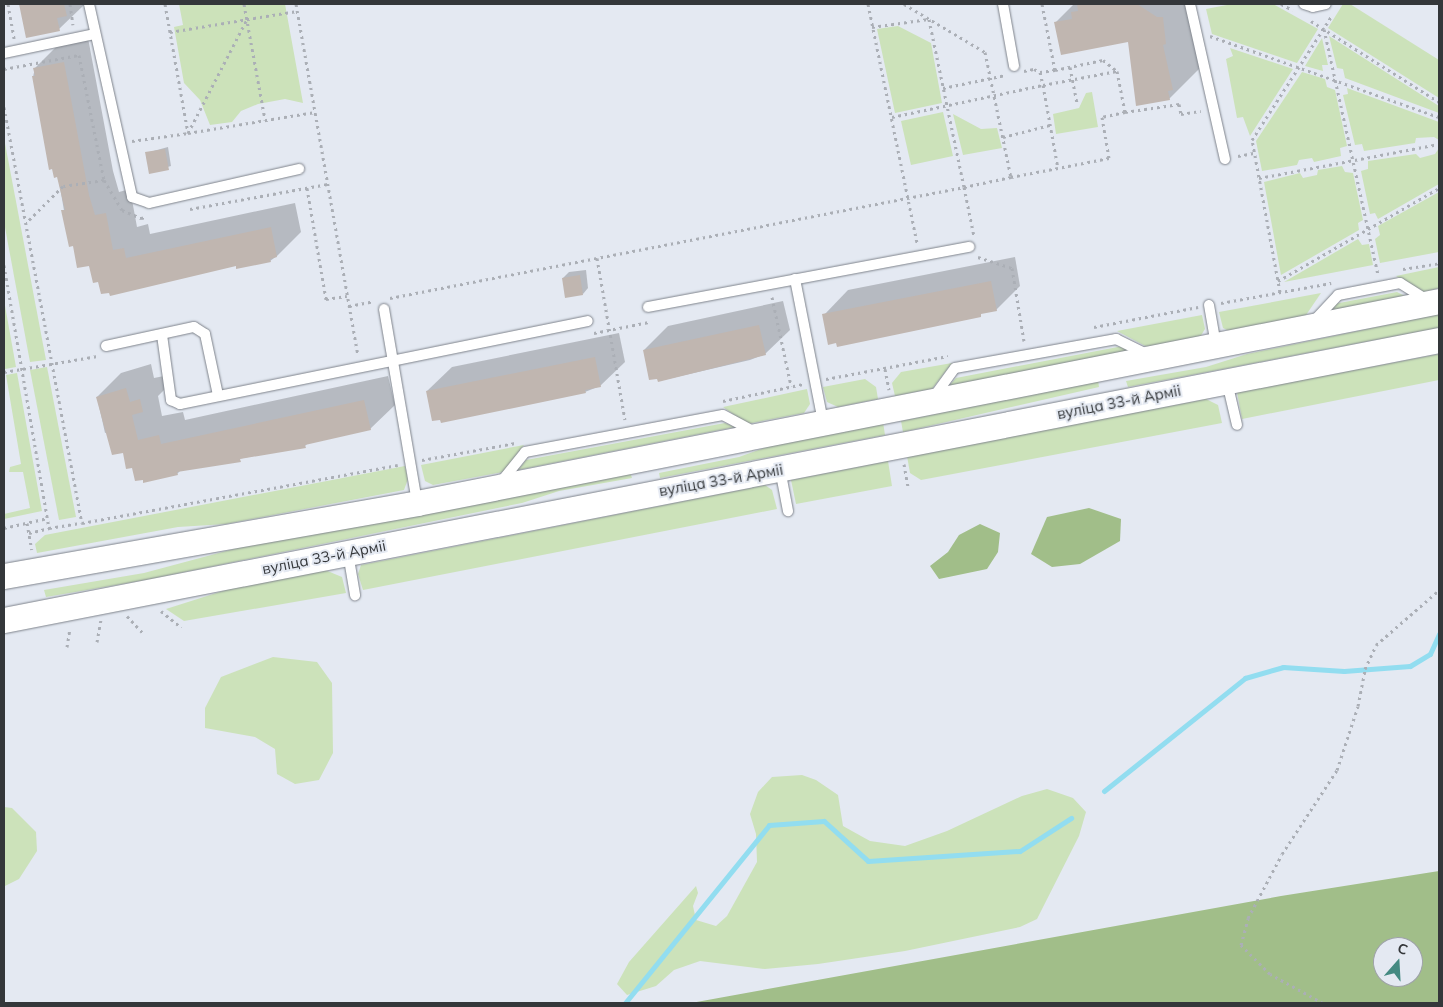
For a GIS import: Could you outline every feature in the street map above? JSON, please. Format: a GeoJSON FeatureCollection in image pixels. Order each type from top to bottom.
{"type":"FeatureCollection","features":[{"type":"Feature","properties":{"kind":"street"},"geometry":{"type":"LineString","coordinates":[[4,576],[417,504],[823,422],[1131,364],[1216,345],[1435,302]]}},
{"type":"Feature","properties":{"kind":"street","name":"вуліца 33-й Арміі"},"geometry":{"type":"LineString","coordinates":[[4,620],[1439,340]]}},
{"type":"Feature","properties":{"kind":"street"},"geometry":{"type":"LineString","coordinates":[[1131,364],[1120,371],[1118,384],[1125,394],[1136,398]]}},
{"type":"Feature","properties":{"kind":"street"},"geometry":{"type":"LineString","coordinates":[[1090,372],[1101,375],[1108,385],[1106,398],[1096,406]]}},
{"type":"Feature","properties":{"kind":"street"},"geometry":{"type":"LineString","coordinates":[[664,455],[653,463],[651,475],[657,485],[668,489]]}},
{"type":"Feature","properties":{"kind":"street"},"geometry":{"type":"LineString","coordinates":[[622,463],[633,466],[639,477],[637,489],[627,497]]}},
{"type":"Feature","properties":{"kind":"lane"},"geometry":{"type":"LineString","coordinates":[[89,4],[132,197],[148,203],[299,169]]}},
{"type":"Feature","properties":{"kind":"lane"},"geometry":{"type":"LineString","coordinates":[[1003,4],[1013,71]]}},
{"type":"Feature","properties":{"kind":"lane"},"geometry":{"type":"LineString","coordinates":[[1190,4],[1225,159]]}},
{"type":"Feature","properties":{"kind":"lane"},"geometry":{"type":"LineString","coordinates":[[1304,4],[1313,7],[1326,4]]}},
{"type":"Feature","properties":{"kind":"lane"},"geometry":{"type":"LineString","coordinates":[[4,53],[95,34]]}},
{"type":"Feature","properties":{"kind":"lane"},"geometry":{"type":"LineString","coordinates":[[648,307],[973,245]]}},
{"type":"Feature","properties":{"kind":"lane"},"geometry":{"type":"LineString","coordinates":[[795,279],[820,380],[823,422]]}},
{"type":"Feature","properties":{"kind":"lane"},"geometry":{"type":"LineString","coordinates":[[383,302],[393,359],[417,461],[417,504]]}},
{"type":"Feature","properties":{"kind":"lane"},"geometry":{"type":"LineString","coordinates":[[1209,305],[1216,345]]}},
{"type":"Feature","properties":{"kind":"lane"},"geometry":{"type":"LineString","coordinates":[[162,335],[171,400],[180,404],[218,394],[588,321]]}},
{"type":"Feature","properties":{"kind":"lane"},"geometry":{"type":"LineString","coordinates":[[105,351],[194,327],[205,334],[218,394]]}},
{"type":"Feature","properties":{"kind":"lane"},"geometry":{"type":"LineString","coordinates":[[929,402],[955,368],[1116,339],[1155,358]]}},
{"type":"Feature","properties":{"kind":"lane"},"geometry":{"type":"LineString","coordinates":[[1227,382],[1237,425]]}},
{"type":"Feature","properties":{"kind":"lane"},"geometry":{"type":"LineString","coordinates":[[497,487],[525,452],[723,415],[760,435]]}},
{"type":"Feature","properties":{"kind":"lane"},"geometry":{"type":"LineString","coordinates":[[780,469],[788,510]]}},
{"type":"Feature","properties":{"kind":"lane"},"geometry":{"type":"LineString","coordinates":[[348,552],[355,595]]}},
{"type":"Feature","properties":{"kind":"path"},"geometry":{"type":"LineString","coordinates":[[8,4],[15,42],[10,43]]}},
{"type":"Feature","properties":{"kind":"path"},"geometry":{"type":"LineString","coordinates":[[165,4],[188,133]]}},
{"type":"Feature","properties":{"kind":"path"},"geometry":{"type":"LineString","coordinates":[[244,4],[265,120]]}},
{"type":"Feature","properties":{"kind":"path"},"geometry":{"type":"LineString","coordinates":[[296,4],[360,366]]}},
{"type":"Feature","properties":{"kind":"path"},"geometry":{"type":"LineString","coordinates":[[868,4],[919,256]]}},
{"type":"Feature","properties":{"kind":"path"},"geometry":{"type":"LineString","coordinates":[[904,4],[985,52],[1011,177]]}},
{"type":"Feature","properties":{"kind":"path"},"geometry":{"type":"LineString","coordinates":[[1042,4],[1055,70]]}},
{"type":"Feature","properties":{"kind":"path"},"geometry":{"type":"LineString","coordinates":[[170,32],[297,11]]}},
{"type":"Feature","properties":{"kind":"path"},"geometry":{"type":"LineString","coordinates":[[1280,292],[1252,140],[1334,12]]}},
{"type":"Feature","properties":{"kind":"path"},"geometry":{"type":"LineString","coordinates":[[188,133],[247,19]]}},
{"type":"Feature","properties":{"kind":"path"},"geometry":{"type":"LineString","coordinates":[[872,27],[929,19]]}},
{"type":"Feature","properties":{"kind":"path"},"geometry":{"type":"LineString","coordinates":[[929,19],[964,188],[973,245],[978,257]]}},
{"type":"Feature","properties":{"kind":"path"},"geometry":{"type":"LineString","coordinates":[[1323,28],[1355,160],[1378,274]]}},
{"type":"Feature","properties":{"kind":"path"},"geometry":{"type":"LineString","coordinates":[[1323,28],[1439,102]]}},
{"type":"Feature","properties":{"kind":"path"},"geometry":{"type":"LineString","coordinates":[[1204,35],[1439,117]]}},
{"type":"Feature","properties":{"kind":"path"},"geometry":{"type":"LineString","coordinates":[[4,69],[79,55],[104,180],[63,186],[26,224]]}},
{"type":"Feature","properties":{"kind":"path"},"geometry":{"type":"LineString","coordinates":[[943,88],[991,78],[1013,71],[1034,69],[1040,72],[1103,60],[1117,71],[1125,112]]}},
{"type":"Feature","properties":{"kind":"path"},"geometry":{"type":"LineString","coordinates":[[1070,67],[1077,104]]}},
{"type":"Feature","properties":{"kind":"path"},"geometry":{"type":"LineString","coordinates":[[892,117],[1117,71]]}},
{"type":"Feature","properties":{"kind":"path"},"geometry":{"type":"LineString","coordinates":[[1040,72],[1058,168]]}},
{"type":"Feature","properties":{"kind":"path"},"geometry":{"type":"LineString","coordinates":[[349,306],[383,302],[597,258],[908,197],[964,188],[1109,158],[1102,117],[1179,104],[1181,114],[1214,109]]}},
{"type":"Feature","properties":{"kind":"path"},"geometry":{"type":"LineString","coordinates":[[4,108],[50,363],[82,523]]}},
{"type":"Feature","properties":{"kind":"path"},"geometry":{"type":"LineString","coordinates":[[97,147],[315,112]]}},
{"type":"Feature","properties":{"kind":"path"},"geometry":{"type":"LineString","coordinates":[[1003,137],[1050,125]]}},
{"type":"Feature","properties":{"kind":"path"},"geometry":{"type":"LineString","coordinates":[[1259,178],[1439,144]]}},
{"type":"Feature","properties":{"kind":"path"},"geometry":{"type":"LineString","coordinates":[[307,188],[326,299],[347,296]]}},
{"type":"Feature","properties":{"kind":"path"},"geometry":{"type":"LineString","coordinates":[[1278,281],[1439,188]]}},
{"type":"Feature","properties":{"kind":"path"},"geometry":{"type":"LineString","coordinates":[[968,258],[978,257],[1012,268],[1024,341]]}},
{"type":"Feature","properties":{"kind":"path"},"geometry":{"type":"LineString","coordinates":[[597,258],[625,422]]}},
{"type":"Feature","properties":{"kind":"path"},"geometry":{"type":"LineString","coordinates":[[1396,271],[1439,263]]}},
{"type":"Feature","properties":{"kind":"path"},"geometry":{"type":"LineString","coordinates":[[4,265],[50,528]]}},
{"type":"Feature","properties":{"kind":"path"},"geometry":{"type":"LineString","coordinates":[[1369,276],[1387,272]]}},
{"type":"Feature","properties":{"kind":"path"},"geometry":{"type":"LineString","coordinates":[[1092,328],[1339,281]]}},
{"type":"Feature","properties":{"kind":"path"},"geometry":{"type":"LineString","coordinates":[[761,298],[774,299],[791,386]]}},
{"type":"Feature","properties":{"kind":"path"},"geometry":{"type":"LineString","coordinates":[[590,334],[657,320]]}},
{"type":"Feature","properties":{"kind":"path"},"geometry":{"type":"LineString","coordinates":[[1015,343],[1034,339]]}},
{"type":"Feature","properties":{"kind":"path"},"geometry":{"type":"LineString","coordinates":[[4,372],[105,351]]}},
{"type":"Feature","properties":{"kind":"path"},"geometry":{"type":"LineString","coordinates":[[713,403],[820,380],[950,356]]}},
{"type":"Feature","properties":{"kind":"path"},"geometry":{"type":"LineString","coordinates":[[885,369],[890,396]]}},
{"type":"Feature","properties":{"kind":"path"},"geometry":{"type":"LineString","coordinates":[[820,380],[822,370]]}},
{"type":"Feature","properties":{"kind":"path"},"geometry":{"type":"LineString","coordinates":[[616,424],[635,420]]}},
{"type":"Feature","properties":{"kind":"path"},"geometry":{"type":"LineString","coordinates":[[29,533],[519,442]]}},
{"type":"Feature","properties":{"kind":"path"},"geometry":{"type":"LineString","coordinates":[[417,461],[420,451]]}},
{"type":"Feature","properties":{"kind":"path"},"geometry":{"type":"LineString","coordinates":[[902,458],[908,487]]}},
{"type":"Feature","properties":{"kind":"path"},"geometry":{"type":"LineString","coordinates":[[4,528],[48,518]]}},
{"type":"Feature","properties":{"kind":"path"},"geometry":{"type":"LineString","coordinates":[[27,523],[32,556]]}},
{"type":"Feature","properties":{"kind":"path"},"geometry":{"type":"LineString","coordinates":[[1323,1003],[1270,974],[1241,944],[1248,918],[1282,854],[1336,770],[1358,706],[1365,669],[1376,645],[1439,590]]}},
{"type":"Feature","properties":{"kind":"path"},"geometry":{"type":"LineString","coordinates":[[125,613],[143,634]]}},
{"type":"Feature","properties":{"kind":"path"},"geometry":{"type":"LineString","coordinates":[[97,642],[101,618]]}},
{"type":"Feature","properties":{"kind":"green space"},"geometry":{"type":"Polygon","coordinates":[[[179,4],[285,4],[303,103],[285,99],[258,104],[241,111],[232,122],[210,125],[200,100],[184,83],[174,27],[183,25],[179,4]]]}},
{"type":"Feature","properties":{"kind":"green space"},"geometry":{"type":"Polygon","coordinates":[[[1232,4],[1273,4],[1318,29],[1297,63],[1212,34],[1206,9],[1232,4]]]}},
{"type":"Feature","properties":{"kind":"green space"},"geometry":{"type":"Polygon","coordinates":[[[1343,4],[1350,4],[1439,60],[1439,98],[1328,28],[1343,4]]]}},
{"type":"Feature","properties":{"kind":"green space"},"geometry":{"type":"Polygon","coordinates":[[[898,26],[931,43],[942,103],[895,113],[877,29],[898,26]]]}},
{"type":"Feature","properties":{"kind":"green space"},"geometry":{"type":"Polygon","coordinates":[[[1329,36],[1439,106],[1439,113],[1345,78],[1343,69],[1337,68],[1329,36]]]}},
{"type":"Feature","properties":{"kind":"green space"},"geometry":{"type":"Polygon","coordinates":[[[1322,38],[1328,65],[1322,65],[1323,71],[1305,66],[1322,38]]]}},
{"type":"Feature","properties":{"kind":"green space"},"geometry":{"type":"Polygon","coordinates":[[[1230,48],[1293,69],[1250,136],[1243,117],[1237,118],[1226,59],[1233,56],[1230,48]]]}},
{"type":"Feature","properties":{"kind":"green space"},"geometry":{"type":"Polygon","coordinates":[[[1302,72],[1325,79],[1327,87],[1335,90],[1347,146],[1340,148],[1341,156],[1314,162],[1312,158],[1299,160],[1297,165],[1262,171],[1256,141],[1302,72]]]}},
{"type":"Feature","properties":{"kind":"green space"},"geometry":{"type":"Polygon","coordinates":[[[1347,88],[1439,122],[1439,140],[1434,137],[1416,138],[1415,143],[1364,151],[1362,144],[1355,145],[1343,95],[1348,94],[1347,88]]]}},
{"type":"Feature","properties":{"kind":"green space"},"geometry":{"type":"Polygon","coordinates":[[[1092,92],[1098,127],[1056,134],[1053,114],[1079,108],[1086,93],[1092,92]]]}},
{"type":"Feature","properties":{"kind":"green space"},"geometry":{"type":"Polygon","coordinates":[[[943,112],[953,156],[911,165],[901,121],[943,112]]]}},
{"type":"Feature","properties":{"kind":"green space"},"geometry":{"type":"Polygon","coordinates":[[[953,114],[981,129],[997,128],[1002,148],[963,155],[953,114]]]}},
{"type":"Feature","properties":{"kind":"green space"},"geometry":{"type":"Polygon","coordinates":[[[4,138],[46,360],[30,362],[4,222],[4,138]]]}},
{"type":"Feature","properties":{"kind":"green space"},"geometry":{"type":"Polygon","coordinates":[[[1439,148],[1439,184],[1378,219],[1375,213],[1370,214],[1361,171],[1368,169],[1368,161],[1416,154],[1420,158],[1435,154],[1439,148]]]}},
{"type":"Feature","properties":{"kind":"green space"},"geometry":{"type":"Polygon","coordinates":[[[1342,166],[1345,172],[1353,173],[1363,220],[1358,223],[1359,230],[1281,275],[1264,182],[1300,173],[1303,178],[1317,175],[1318,170],[1342,166]]]}},
{"type":"Feature","properties":{"kind":"green space"},"geometry":{"type":"Polygon","coordinates":[[[1439,192],[1439,252],[1380,263],[1375,239],[1380,235],[1378,226],[1439,192]]]}},
{"type":"Feature","properties":{"kind":"green space"},"geometry":{"type":"Polygon","coordinates":[[[1358,239],[1362,245],[1369,244],[1373,265],[1284,282],[1358,239]]]}},
{"type":"Feature","properties":{"kind":"green space"},"geometry":{"type":"Polygon","coordinates":[[[1439,267],[1439,288],[1421,293],[1396,276],[1439,267]]]}},
{"type":"Feature","properties":{"kind":"green space"},"geometry":{"type":"Polygon","coordinates":[[[1397,292],[1405,296],[1316,316],[1329,305],[1397,292]]]}},
{"type":"Feature","properties":{"kind":"green space"},"geometry":{"type":"Polygon","coordinates":[[[1321,293],[1304,318],[1233,333],[1223,328],[1219,312],[1321,293]]]}},
{"type":"Feature","properties":{"kind":"green space"},"geometry":{"type":"Polygon","coordinates":[[[4,300],[16,367],[5,369],[4,361],[4,300]]]}},
{"type":"Feature","properties":{"kind":"green space"},"geometry":{"type":"Polygon","coordinates":[[[1439,314],[1439,328],[1128,387],[1126,381],[1206,367],[1247,354],[1439,314]]]}},
{"type":"Feature","properties":{"kind":"green space"},"geometry":{"type":"Polygon","coordinates":[[[1202,315],[1205,329],[1200,337],[1149,348],[1117,331],[1202,315]]]}},
{"type":"Feature","properties":{"kind":"green space"},"geometry":{"type":"Polygon","coordinates":[[[1123,346],[1132,350],[948,387],[956,378],[1123,346]]]}},
{"type":"Feature","properties":{"kind":"green space"},"geometry":{"type":"Polygon","coordinates":[[[1439,354],[1439,380],[1242,419],[1237,392],[1439,354]]]}},
{"type":"Feature","properties":{"kind":"green space"},"geometry":{"type":"Polygon","coordinates":[[[952,363],[932,389],[895,396],[892,383],[901,372],[952,363]]]}},
{"type":"Feature","properties":{"kind":"green space"},"geometry":{"type":"Polygon","coordinates":[[[47,367],[76,517],[59,520],[30,370],[47,367]]]}},
{"type":"Feature","properties":{"kind":"green space"},"geometry":{"type":"Polygon","coordinates":[[[17,373],[42,511],[4,519],[4,514],[30,508],[23,472],[9,472],[10,467],[21,464],[6,375],[17,373]]]}},
{"type":"Feature","properties":{"kind":"green space"},"geometry":{"type":"Polygon","coordinates":[[[865,379],[876,387],[878,399],[838,407],[827,402],[823,387],[865,379]]]}},
{"type":"Feature","properties":{"kind":"green space"},"geometry":{"type":"Polygon","coordinates":[[[1098,380],[1099,387],[903,432],[901,421],[1098,380]]]}},
{"type":"Feature","properties":{"kind":"green space"},"geometry":{"type":"Polygon","coordinates":[[[807,389],[810,404],[804,413],[747,424],[723,407],[807,389]]]}},
{"type":"Feature","properties":{"kind":"green space"},"geometry":{"type":"Polygon","coordinates":[[[1206,399],[1218,405],[1222,423],[921,480],[910,473],[907,456],[1206,399]]]}},
{"type":"Feature","properties":{"kind":"green space"},"geometry":{"type":"Polygon","coordinates":[[[883,422],[885,435],[660,478],[659,473],[739,457],[781,442],[883,422]]]}},
{"type":"Feature","properties":{"kind":"green space"},"geometry":{"type":"Polygon","coordinates":[[[725,423],[735,427],[518,470],[526,460],[725,423]]]}},
{"type":"Feature","properties":{"kind":"green space"},"geometry":{"type":"Polygon","coordinates":[[[524,445],[503,472],[433,485],[425,481],[421,465],[524,445]]]}},
{"type":"Feature","properties":{"kind":"green space"},"geometry":{"type":"Polygon","coordinates":[[[888,461],[892,486],[796,504],[791,480],[888,461]]]}},
{"type":"Feature","properties":{"kind":"green space"},"geometry":{"type":"Polygon","coordinates":[[[405,466],[408,479],[404,490],[226,524],[178,527],[37,553],[35,544],[45,535],[405,466]]]}},
{"type":"Feature","properties":{"kind":"green space"},"geometry":{"type":"Polygon","coordinates":[[[630,472],[632,478],[559,491],[522,503],[146,580],[46,597],[44,590],[144,573],[241,547],[630,472]]]}},
{"type":"Feature","properties":{"kind":"green space"},"geometry":{"type":"Polygon","coordinates":[[[765,485],[772,490],[777,509],[363,590],[358,574],[361,565],[765,485]]]}},
{"type":"Feature","properties":{"kind":"green space"},"geometry":{"type":"Polygon","coordinates":[[[1089,508],[1121,519],[1120,541],[1080,564],[1052,567],[1031,554],[1047,517],[1089,508]]]}},
{"type":"Feature","properties":{"kind":"green space"},"geometry":{"type":"Polygon","coordinates":[[[980,524],[1000,533],[998,552],[987,569],[939,579],[930,566],[948,552],[959,535],[980,524]]]}},
{"type":"Feature","properties":{"kind":"green space"},"geometry":{"type":"Polygon","coordinates":[[[325,570],[342,577],[346,593],[184,621],[166,609],[232,588],[325,570]]]}},
{"type":"Feature","properties":{"kind":"green space"},"geometry":{"type":"Polygon","coordinates":[[[273,657],[317,662],[332,683],[333,753],[319,780],[295,784],[277,774],[275,749],[255,737],[205,728],[205,708],[221,677],[273,657]]]}},
{"type":"Feature","properties":{"kind":"green space"},"geometry":{"type":"Polygon","coordinates":[[[802,775],[816,780],[838,795],[843,826],[870,841],[905,846],[947,831],[1022,796],[1047,789],[1073,798],[1086,812],[1079,836],[1037,919],[1020,927],[905,951],[818,964],[765,969],[700,961],[674,970],[656,986],[627,995],[617,984],[629,962],[696,886],[698,893],[693,906],[696,920],[716,926],[727,916],[757,862],[756,834],[750,814],[758,792],[772,777],[802,775]]]}},
{"type":"Feature","properties":{"kind":"green space"},"geometry":{"type":"Polygon","coordinates":[[[4,807],[12,808],[36,832],[37,851],[19,879],[5,886],[4,807]]]}},
{"type":"Feature","properties":{"kind":"green space"},"geometry":{"type":"Polygon","coordinates":[[[1439,871],[1439,1003],[691,1003],[1281,896],[1439,871]]]}},
{"type":"Feature","properties":{"kind":"building"},"geometry":{"type":"Polygon","coordinates":[[[19,4],[64,4],[67,16],[57,18],[60,31],[26,38],[19,4]]]}},
{"type":"Feature","properties":{"kind":"building"},"geometry":{"type":"Polygon","coordinates":[[[1077,4],[1137,4],[1157,17],[1163,17],[1166,44],[1163,45],[1173,90],[1168,91],[1170,100],[1136,106],[1128,42],[1061,55],[1054,22],[1072,19],[1071,12],[1078,11],[1077,4]]]}},
{"type":"Feature","properties":{"kind":"building"},"geometry":{"type":"Polygon","coordinates":[[[64,62],[89,195],[95,215],[106,213],[113,250],[124,248],[126,258],[271,227],[277,257],[270,259],[271,262],[236,269],[236,266],[110,296],[109,293],[101,294],[98,282],[93,283],[89,266],[77,268],[73,246],[69,247],[61,210],[65,210],[57,177],[54,178],[52,169],[49,170],[32,76],[35,76],[33,68],[64,62]]]}},
{"type":"Feature","properties":{"kind":"building"},"geometry":{"type":"Polygon","coordinates":[[[165,149],[169,170],[149,174],[145,152],[165,149]]]}},
{"type":"Feature","properties":{"kind":"building"},"geometry":{"type":"Polygon","coordinates":[[[580,275],[583,295],[565,298],[562,278],[580,275]]]}},
{"type":"Feature","properties":{"kind":"building"},"geometry":{"type":"Polygon","coordinates":[[[991,281],[997,311],[981,314],[981,317],[837,347],[836,343],[828,345],[822,314],[991,281]]]}},
{"type":"Feature","properties":{"kind":"building"},"geometry":{"type":"Polygon","coordinates":[[[759,325],[766,355],[658,382],[657,379],[649,380],[643,350],[759,325]]]}},
{"type":"Feature","properties":{"kind":"building"},"geometry":{"type":"Polygon","coordinates":[[[595,357],[601,387],[585,390],[586,393],[441,423],[440,420],[432,421],[426,391],[595,357]]]}},
{"type":"Feature","properties":{"kind":"building"},"geometry":{"type":"Polygon","coordinates":[[[126,388],[130,402],[140,399],[143,412],[132,415],[138,440],[159,435],[161,444],[364,400],[371,430],[305,445],[306,448],[240,459],[241,462],[177,472],[178,475],[143,483],[143,480],[135,481],[132,468],[126,469],[123,453],[112,455],[96,397],[126,388]]]}},
{"type":"Feature","properties":{"kind":"waterway"},"geometry":{"type":"LineString","coordinates":[[1104,791],[1245,678],[1283,667],[1344,671],[1410,666],[1430,654],[1439,634]]}},
{"type":"Feature","properties":{"kind":"waterway"},"geometry":{"type":"LineString","coordinates":[[625,1003],[769,825],[824,821],[868,861],[1020,851],[1071,818]]}}]}
